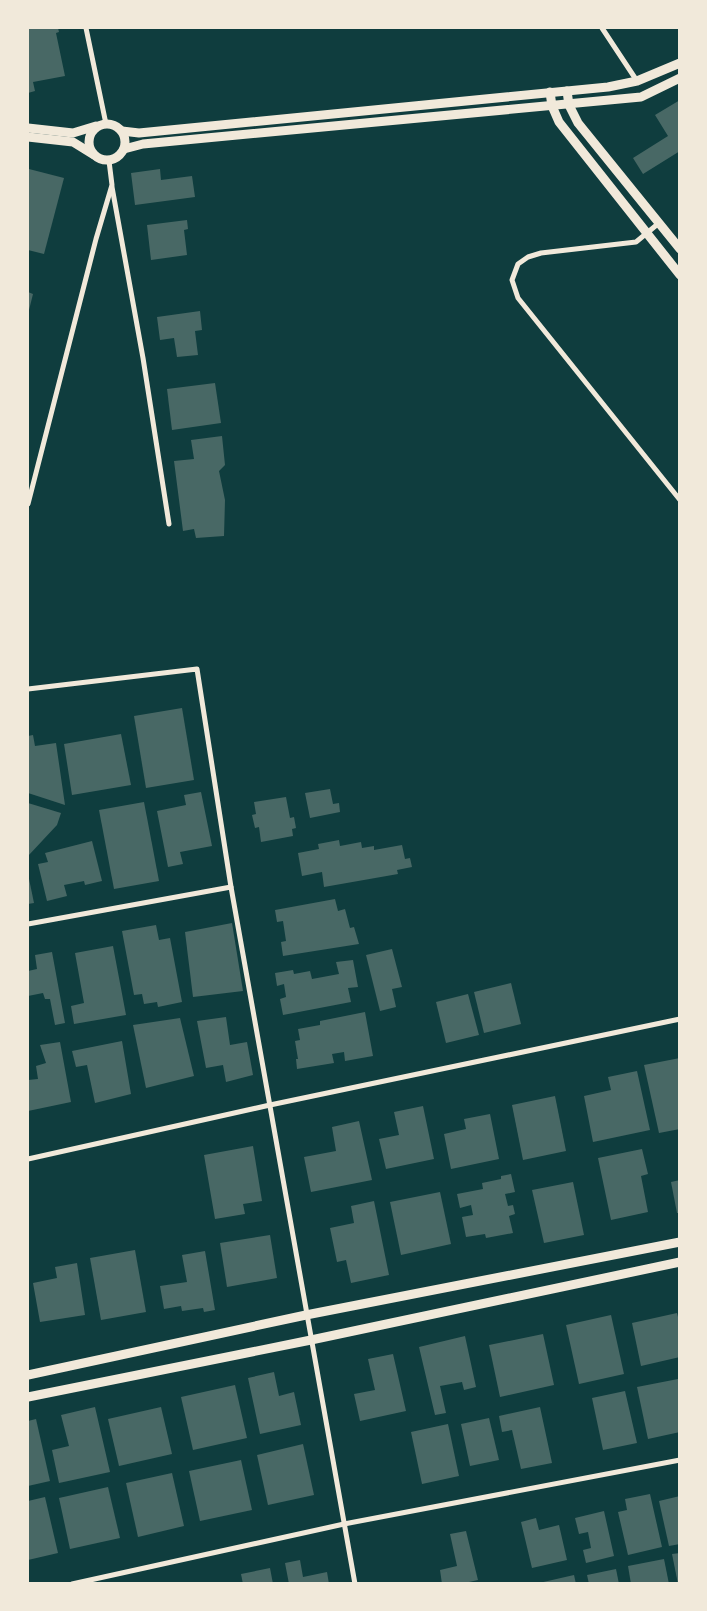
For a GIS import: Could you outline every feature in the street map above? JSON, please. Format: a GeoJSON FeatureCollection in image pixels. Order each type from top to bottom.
{"type":"FeatureCollection","features":[{"type":"Feature","properties":{"kind":"street"},"geometry":{"type":"LineString","coordinates":[[86,28],[102,125]]}},
{"type":"Feature","properties":{"kind":"street"},"geometry":{"type":"LineString","coordinates":[[602,28],[637,81]]}},
{"type":"Feature","properties":{"kind":"street"},"geometry":{"type":"LineString","coordinates":[[122,131],[139,133],[608,87],[637,81],[680,63]]}},
{"type":"Feature","properties":{"kind":"street"},"geometry":{"type":"LineString","coordinates":[[124,149],[142,144],[641,97],[680,78]]}},
{"type":"Feature","properties":{"kind":"street"},"geometry":{"type":"LineString","coordinates":[[567,90],[569,105],[578,123],[680,249]]}},
{"type":"Feature","properties":{"kind":"street"},"geometry":{"type":"LineString","coordinates":[[550,92],[552,106],[565,131],[680,275]]}},
{"type":"Feature","properties":{"kind":"street"},"geometry":{"type":"LineString","coordinates":[[28,128],[73,133],[102,125],[114,124],[122,131],[126,142],[122,154],[109,161],[96,156],[73,142],[28,137]]}},
{"type":"Feature","properties":{"kind":"street"},"geometry":{"type":"LineString","coordinates":[[96,156],[92,151],[90,138],[92,131],[102,125]]}},
{"type":"Feature","properties":{"kind":"street"},"geometry":{"type":"LineString","coordinates":[[109,161],[144,358],[169,524]]}},
{"type":"Feature","properties":{"kind":"street"},"geometry":{"type":"LineString","coordinates":[[28,504],[93,248],[112,185]]}},
{"type":"Feature","properties":{"kind":"street"},"geometry":{"type":"LineString","coordinates":[[659,223],[636,242],[528,257],[518,264],[512,280],[518,298],[680,500]]}},
{"type":"Feature","properties":{"kind":"street"},"geometry":{"type":"LineString","coordinates":[[28,689],[197,669],[231,887],[355,1584]]}},
{"type":"Feature","properties":{"kind":"street"},"geometry":{"type":"LineString","coordinates":[[28,924],[231,887]]}},
{"type":"Feature","properties":{"kind":"street"},"geometry":{"type":"LineString","coordinates":[[28,1159],[270,1105],[680,1019]]}},
{"type":"Feature","properties":{"kind":"street"},"geometry":{"type":"LineString","coordinates":[[28,1375],[306,1315],[680,1242]]}},
{"type":"Feature","properties":{"kind":"street"},"geometry":{"type":"LineString","coordinates":[[28,1397],[311,1340],[680,1262]]}},
{"type":"Feature","properties":{"kind":"street"},"geometry":{"type":"LineString","coordinates":[[72,1584],[344,1524],[680,1460]]}},
{"type":"Feature","properties":{"kind":"building"},"geometry":{"type":"Polygon","coordinates":[[[28,28],[58,28],[59,32],[56,33],[65,76],[33,82],[35,91],[28,93],[28,28]]]}},
{"type":"Feature","properties":{"kind":"building"},"geometry":{"type":"Polygon","coordinates":[[[680,100],[680,151],[643,174],[633,158],[668,136],[655,115],[680,100]]]}},
{"type":"Feature","properties":{"kind":"building"},"geometry":{"type":"Polygon","coordinates":[[[29,169],[64,178],[44,254],[28,250],[29,169]]]}},
{"type":"Feature","properties":{"kind":"building"},"geometry":{"type":"Polygon","coordinates":[[[160,169],[161,180],[192,176],[195,197],[135,205],[131,173],[160,169]]]}},
{"type":"Feature","properties":{"kind":"building"},"geometry":{"type":"Polygon","coordinates":[[[187,220],[188,229],[184,230],[187,255],[151,260],[147,225],[187,220]]]}},
{"type":"Feature","properties":{"kind":"building"},"geometry":{"type":"Polygon","coordinates":[[[28,292],[33,294],[28,314],[28,292]]]}},
{"type":"Feature","properties":{"kind":"building"},"geometry":{"type":"Polygon","coordinates":[[[200,311],[202,330],[195,331],[198,355],[177,357],[174,338],[160,340],[157,317],[200,311]]]}},
{"type":"Feature","properties":{"kind":"building"},"geometry":{"type":"Polygon","coordinates":[[[215,383],[221,423],[172,430],[167,389],[215,383]]]}},
{"type":"Feature","properties":{"kind":"building"},"geometry":{"type":"Polygon","coordinates":[[[222,436],[225,465],[219,471],[225,500],[224,536],[196,538],[194,529],[183,531],[174,461],[194,459],[191,440],[222,436]]]}},
{"type":"Feature","properties":{"kind":"building"},"geometry":{"type":"Polygon","coordinates":[[[182,708],[194,780],[146,788],[134,716],[182,708]]]}},
{"type":"Feature","properties":{"kind":"building"},"geometry":{"type":"Polygon","coordinates":[[[121,734],[131,785],[72,795],[64,744],[121,734]]]}},
{"type":"Feature","properties":{"kind":"building"},"geometry":{"type":"Polygon","coordinates":[[[33,735],[35,746],[56,743],[65,805],[28,793],[28,736],[33,735]]]}},
{"type":"Feature","properties":{"kind":"building"},"geometry":{"type":"Polygon","coordinates":[[[330,789],[333,804],[339,803],[340,812],[310,818],[305,793],[330,789]]]}},
{"type":"Feature","properties":{"kind":"building"},"geometry":{"type":"Polygon","coordinates":[[[201,792],[212,846],[180,852],[183,864],[168,867],[157,811],[186,805],[184,795],[201,792]]]}},
{"type":"Feature","properties":{"kind":"building"},"geometry":{"type":"Polygon","coordinates":[[[286,797],[290,818],[294,817],[296,828],[292,829],[293,836],[261,842],[259,827],[255,828],[252,815],[256,814],[254,802],[286,797]]]}},
{"type":"Feature","properties":{"kind":"building"},"geometry":{"type":"Polygon","coordinates":[[[144,802],[159,881],[114,889],[99,810],[144,802]]]}},
{"type":"Feature","properties":{"kind":"building"},"geometry":{"type":"Polygon","coordinates":[[[28,803],[61,813],[57,825],[28,856],[28,803]]]}},
{"type":"Feature","properties":{"kind":"building"},"geometry":{"type":"Polygon","coordinates":[[[339,840],[340,846],[361,842],[362,848],[374,846],[374,850],[402,845],[405,859],[410,858],[412,867],[397,870],[398,874],[324,887],[322,872],[302,876],[298,853],[319,849],[318,844],[339,840]]]}},
{"type":"Feature","properties":{"kind":"building"},"geometry":{"type":"Polygon","coordinates":[[[92,841],[102,881],[85,885],[84,881],[64,885],[67,896],[47,901],[38,864],[48,862],[45,853],[92,841]]]}},
{"type":"Feature","properties":{"kind":"building"},"geometry":{"type":"Polygon","coordinates":[[[28,874],[34,903],[28,904],[28,874]]]}},
{"type":"Feature","properties":{"kind":"building"},"geometry":{"type":"Polygon","coordinates":[[[335,899],[338,911],[345,909],[350,928],[354,927],[359,944],[283,956],[281,942],[286,941],[283,921],[277,922],[275,910],[335,899]]]}},
{"type":"Feature","properties":{"kind":"building"},"geometry":{"type":"Polygon","coordinates":[[[232,923],[243,991],[193,997],[185,932],[232,923]]]}},
{"type":"Feature","properties":{"kind":"building"},"geometry":{"type":"Polygon","coordinates":[[[156,925],[159,940],[170,938],[182,1002],[158,1007],[157,1002],[144,1004],[142,994],[134,995],[122,931],[156,925]]]}},
{"type":"Feature","properties":{"kind":"building"},"geometry":{"type":"Polygon","coordinates":[[[113,946],[126,1015],[74,1024],[71,1006],[84,1003],[75,953],[113,946]]]}},
{"type":"Feature","properties":{"kind":"building"},"geometry":{"type":"Polygon","coordinates":[[[392,949],[402,987],[392,989],[396,1007],[380,1011],[366,955],[392,949]]]}},
{"type":"Feature","properties":{"kind":"building"},"geometry":{"type":"Polygon","coordinates":[[[52,952],[65,1023],[55,1025],[50,999],[45,999],[43,993],[28,996],[28,971],[37,969],[35,955],[52,952]]]}},
{"type":"Feature","properties":{"kind":"building"},"geometry":{"type":"Polygon","coordinates":[[[353,960],[358,987],[348,988],[351,1002],[283,1015],[280,999],[286,997],[284,984],[277,986],[275,973],[293,970],[294,974],[310,971],[312,979],[339,974],[336,962],[353,960]]]}},
{"type":"Feature","properties":{"kind":"building"},"geometry":{"type":"Polygon","coordinates":[[[511,983],[521,1024],[484,1033],[474,992],[511,983]]]}},
{"type":"Feature","properties":{"kind":"building"},"geometry":{"type":"Polygon","coordinates":[[[468,994],[479,1035],[446,1043],[436,1002],[468,994]]]}},
{"type":"Feature","properties":{"kind":"building"},"geometry":{"type":"Polygon","coordinates":[[[365,1012],[373,1056],[345,1061],[344,1052],[332,1054],[334,1063],[297,1069],[296,1059],[298,1059],[295,1041],[300,1040],[298,1029],[320,1025],[320,1021],[365,1012]]]}},
{"type":"Feature","properties":{"kind":"building"},"geometry":{"type":"Polygon","coordinates":[[[226,1017],[230,1045],[247,1042],[253,1075],[226,1082],[223,1065],[206,1068],[197,1021],[226,1017]]]}},
{"type":"Feature","properties":{"kind":"building"},"geometry":{"type":"Polygon","coordinates":[[[180,1018],[194,1076],[146,1088],[133,1025],[180,1018]]]}},
{"type":"Feature","properties":{"kind":"building"},"geometry":{"type":"Polygon","coordinates":[[[122,1041],[131,1094],[95,1103],[87,1065],[76,1067],[72,1051],[122,1041]]]}},
{"type":"Feature","properties":{"kind":"building"},"geometry":{"type":"Polygon","coordinates":[[[60,1042],[71,1102],[28,1111],[28,1080],[38,1079],[36,1066],[46,1063],[40,1045],[60,1042]]]}},
{"type":"Feature","properties":{"kind":"building"},"geometry":{"type":"Polygon","coordinates":[[[680,1058],[680,1129],[659,1133],[644,1065],[680,1058]]]}},
{"type":"Feature","properties":{"kind":"building"},"geometry":{"type":"Polygon","coordinates":[[[637,1071],[650,1130],[593,1142],[584,1096],[611,1090],[608,1077],[637,1071]]]}},
{"type":"Feature","properties":{"kind":"building"},"geometry":{"type":"Polygon","coordinates":[[[555,1096],[566,1151],[523,1160],[512,1105],[555,1096]]]}},
{"type":"Feature","properties":{"kind":"building"},"geometry":{"type":"Polygon","coordinates":[[[423,1106],[434,1159],[386,1169],[379,1139],[399,1135],[394,1112],[423,1106]]]}},
{"type":"Feature","properties":{"kind":"building"},"geometry":{"type":"Polygon","coordinates":[[[490,1114],[499,1159],[451,1169],[444,1134],[466,1129],[464,1119],[490,1114]]]}},
{"type":"Feature","properties":{"kind":"building"},"geometry":{"type":"Polygon","coordinates":[[[359,1121],[372,1180],[311,1192],[304,1157],[336,1151],[332,1127],[359,1121]]]}},
{"type":"Feature","properties":{"kind":"building"},"geometry":{"type":"Polygon","coordinates":[[[253,1146],[262,1201],[243,1204],[245,1214],[215,1219],[204,1155],[253,1146]]]}},
{"type":"Feature","properties":{"kind":"building"},"geometry":{"type":"Polygon","coordinates":[[[642,1149],[648,1174],[641,1176],[648,1212],[611,1220],[598,1158],[642,1149]]]}},
{"type":"Feature","properties":{"kind":"building"},"geometry":{"type":"Polygon","coordinates":[[[511,1174],[515,1192],[505,1194],[508,1206],[513,1205],[515,1214],[509,1216],[513,1233],[486,1238],[485,1234],[466,1237],[462,1217],[473,1215],[471,1205],[460,1208],[457,1194],[483,1189],[482,1183],[501,1179],[501,1176],[511,1174]]]}},
{"type":"Feature","properties":{"kind":"building"},"geometry":{"type":"Polygon","coordinates":[[[680,1180],[680,1213],[677,1213],[671,1182],[680,1180]]]}},
{"type":"Feature","properties":{"kind":"building"},"geometry":{"type":"Polygon","coordinates":[[[573,1182],[584,1235],[544,1243],[532,1190],[573,1182]]]}},
{"type":"Feature","properties":{"kind":"building"},"geometry":{"type":"Polygon","coordinates":[[[440,1192],[451,1244],[401,1255],[390,1202],[440,1192]]]}},
{"type":"Feature","properties":{"kind":"building"},"geometry":{"type":"Polygon","coordinates":[[[374,1201],[389,1275],[351,1283],[346,1260],[337,1262],[330,1228],[354,1223],[351,1206],[374,1201]]]}},
{"type":"Feature","properties":{"kind":"building"},"geometry":{"type":"Polygon","coordinates":[[[270,1235],[277,1278],[227,1287],[220,1243],[270,1235]]]}},
{"type":"Feature","properties":{"kind":"building"},"geometry":{"type":"Polygon","coordinates":[[[135,1250],[146,1312],[101,1320],[90,1258],[135,1250]]]}},
{"type":"Feature","properties":{"kind":"building"},"geometry":{"type":"Polygon","coordinates":[[[205,1251],[215,1310],[204,1312],[203,1308],[182,1311],[181,1306],[164,1309],[160,1286],[187,1282],[182,1255],[205,1251]]]}},
{"type":"Feature","properties":{"kind":"building"},"geometry":{"type":"Polygon","coordinates":[[[77,1263],[85,1315],[40,1322],[33,1283],[57,1278],[55,1267],[77,1263]]]}},
{"type":"Feature","properties":{"kind":"building"},"geometry":{"type":"Polygon","coordinates":[[[677,1313],[680,1325],[680,1357],[641,1366],[632,1323],[677,1313]]]}},
{"type":"Feature","properties":{"kind":"building"},"geometry":{"type":"Polygon","coordinates":[[[611,1315],[624,1374],[579,1384],[566,1325],[611,1315]]]}},
{"type":"Feature","properties":{"kind":"building"},"geometry":{"type":"Polygon","coordinates":[[[543,1334],[554,1385],[500,1397],[489,1345],[543,1334]]]}},
{"type":"Feature","properties":{"kind":"building"},"geometry":{"type":"Polygon","coordinates":[[[465,1336],[476,1387],[464,1390],[462,1382],[440,1386],[446,1413],[435,1415],[419,1347],[465,1336]]]}},
{"type":"Feature","properties":{"kind":"building"},"geometry":{"type":"Polygon","coordinates":[[[393,1354],[406,1411],[360,1421],[354,1394],[375,1390],[368,1359],[393,1354]]]}},
{"type":"Feature","properties":{"kind":"building"},"geometry":{"type":"Polygon","coordinates":[[[274,1372],[279,1396],[294,1392],[301,1425],[260,1434],[248,1378],[274,1372]]]}},
{"type":"Feature","properties":{"kind":"building"},"geometry":{"type":"Polygon","coordinates":[[[678,1379],[680,1387],[680,1432],[648,1439],[637,1387],[678,1379]]]}},
{"type":"Feature","properties":{"kind":"building"},"geometry":{"type":"Polygon","coordinates":[[[235,1385],[247,1438],[193,1450],[181,1397],[235,1385]]]}},
{"type":"Feature","properties":{"kind":"building"},"geometry":{"type":"Polygon","coordinates":[[[625,1391],[637,1443],[603,1450],[592,1398],[625,1391]]]}},
{"type":"Feature","properties":{"kind":"building"},"geometry":{"type":"Polygon","coordinates":[[[95,1407],[110,1472],[59,1483],[52,1450],[69,1446],[61,1415],[95,1407]]]}},
{"type":"Feature","properties":{"kind":"building"},"geometry":{"type":"Polygon","coordinates":[[[161,1407],[172,1454],[119,1466],[108,1419],[161,1407]]]}},
{"type":"Feature","properties":{"kind":"building"},"geometry":{"type":"Polygon","coordinates":[[[540,1407],[552,1463],[521,1469],[512,1430],[502,1432],[499,1416],[540,1407]]]}},
{"type":"Feature","properties":{"kind":"building"},"geometry":{"type":"Polygon","coordinates":[[[489,1418],[499,1460],[470,1466],[461,1424],[489,1418]]]}},
{"type":"Feature","properties":{"kind":"building"},"geometry":{"type":"Polygon","coordinates":[[[36,1419],[50,1481],[28,1486],[28,1421],[36,1419]]]}},
{"type":"Feature","properties":{"kind":"building"},"geometry":{"type":"Polygon","coordinates":[[[448,1424],[459,1476],[422,1484],[411,1432],[448,1424]]]}},
{"type":"Feature","properties":{"kind":"building"},"geometry":{"type":"Polygon","coordinates":[[[303,1444],[314,1495],[268,1505],[257,1455],[303,1444]]]}},
{"type":"Feature","properties":{"kind":"building"},"geometry":{"type":"Polygon","coordinates":[[[241,1460],[252,1510],[200,1521],[189,1471],[241,1460]]]}},
{"type":"Feature","properties":{"kind":"building"},"geometry":{"type":"Polygon","coordinates":[[[172,1473],[184,1526],[138,1537],[126,1483],[172,1473]]]}},
{"type":"Feature","properties":{"kind":"building"},"geometry":{"type":"Polygon","coordinates":[[[108,1487],[120,1538],[70,1549],[59,1498],[108,1487]]]}},
{"type":"Feature","properties":{"kind":"building"},"geometry":{"type":"Polygon","coordinates":[[[650,1494],[662,1547],[628,1555],[618,1512],[627,1510],[625,1499],[650,1494]]]}},
{"type":"Feature","properties":{"kind":"building"},"geometry":{"type":"Polygon","coordinates":[[[680,1496],[680,1544],[669,1546],[659,1501],[680,1496]]]}},
{"type":"Feature","properties":{"kind":"building"},"geometry":{"type":"Polygon","coordinates":[[[45,1497],[58,1553],[28,1560],[28,1501],[45,1497]]]}},
{"type":"Feature","properties":{"kind":"building"},"geometry":{"type":"Polygon","coordinates":[[[604,1511],[614,1556],[586,1563],[583,1550],[591,1548],[588,1532],[579,1534],[575,1518],[604,1511]]]}},
{"type":"Feature","properties":{"kind":"building"},"geometry":{"type":"Polygon","coordinates":[[[536,1518],[539,1530],[559,1525],[567,1560],[532,1568],[521,1522],[536,1518]]]}},
{"type":"Feature","properties":{"kind":"building"},"geometry":{"type":"Polygon","coordinates":[[[466,1531],[478,1580],[460,1584],[442,1584],[440,1570],[457,1566],[450,1534],[466,1531]]]}},
{"type":"Feature","properties":{"kind":"building"},"geometry":{"type":"Polygon","coordinates":[[[680,1553],[680,1584],[678,1584],[672,1554],[680,1553]]]}},
{"type":"Feature","properties":{"kind":"building"},"geometry":{"type":"Polygon","coordinates":[[[664,1559],[669,1584],[631,1584],[628,1566],[664,1559]]]}},
{"type":"Feature","properties":{"kind":"building"},"geometry":{"type":"Polygon","coordinates":[[[300,1560],[303,1577],[327,1572],[329,1584],[289,1584],[285,1563],[300,1560]]]}},
{"type":"Feature","properties":{"kind":"building"},"geometry":{"type":"Polygon","coordinates":[[[270,1568],[273,1584],[243,1584],[241,1574],[270,1568]]]}},
{"type":"Feature","properties":{"kind":"building"},"geometry":{"type":"Polygon","coordinates":[[[616,1569],[619,1584],[589,1584],[587,1575],[616,1569]]]}},
{"type":"Feature","properties":{"kind":"building"},"geometry":{"type":"Polygon","coordinates":[[[574,1575],[576,1584],[539,1584],[539,1583],[574,1575]]]}}]}
